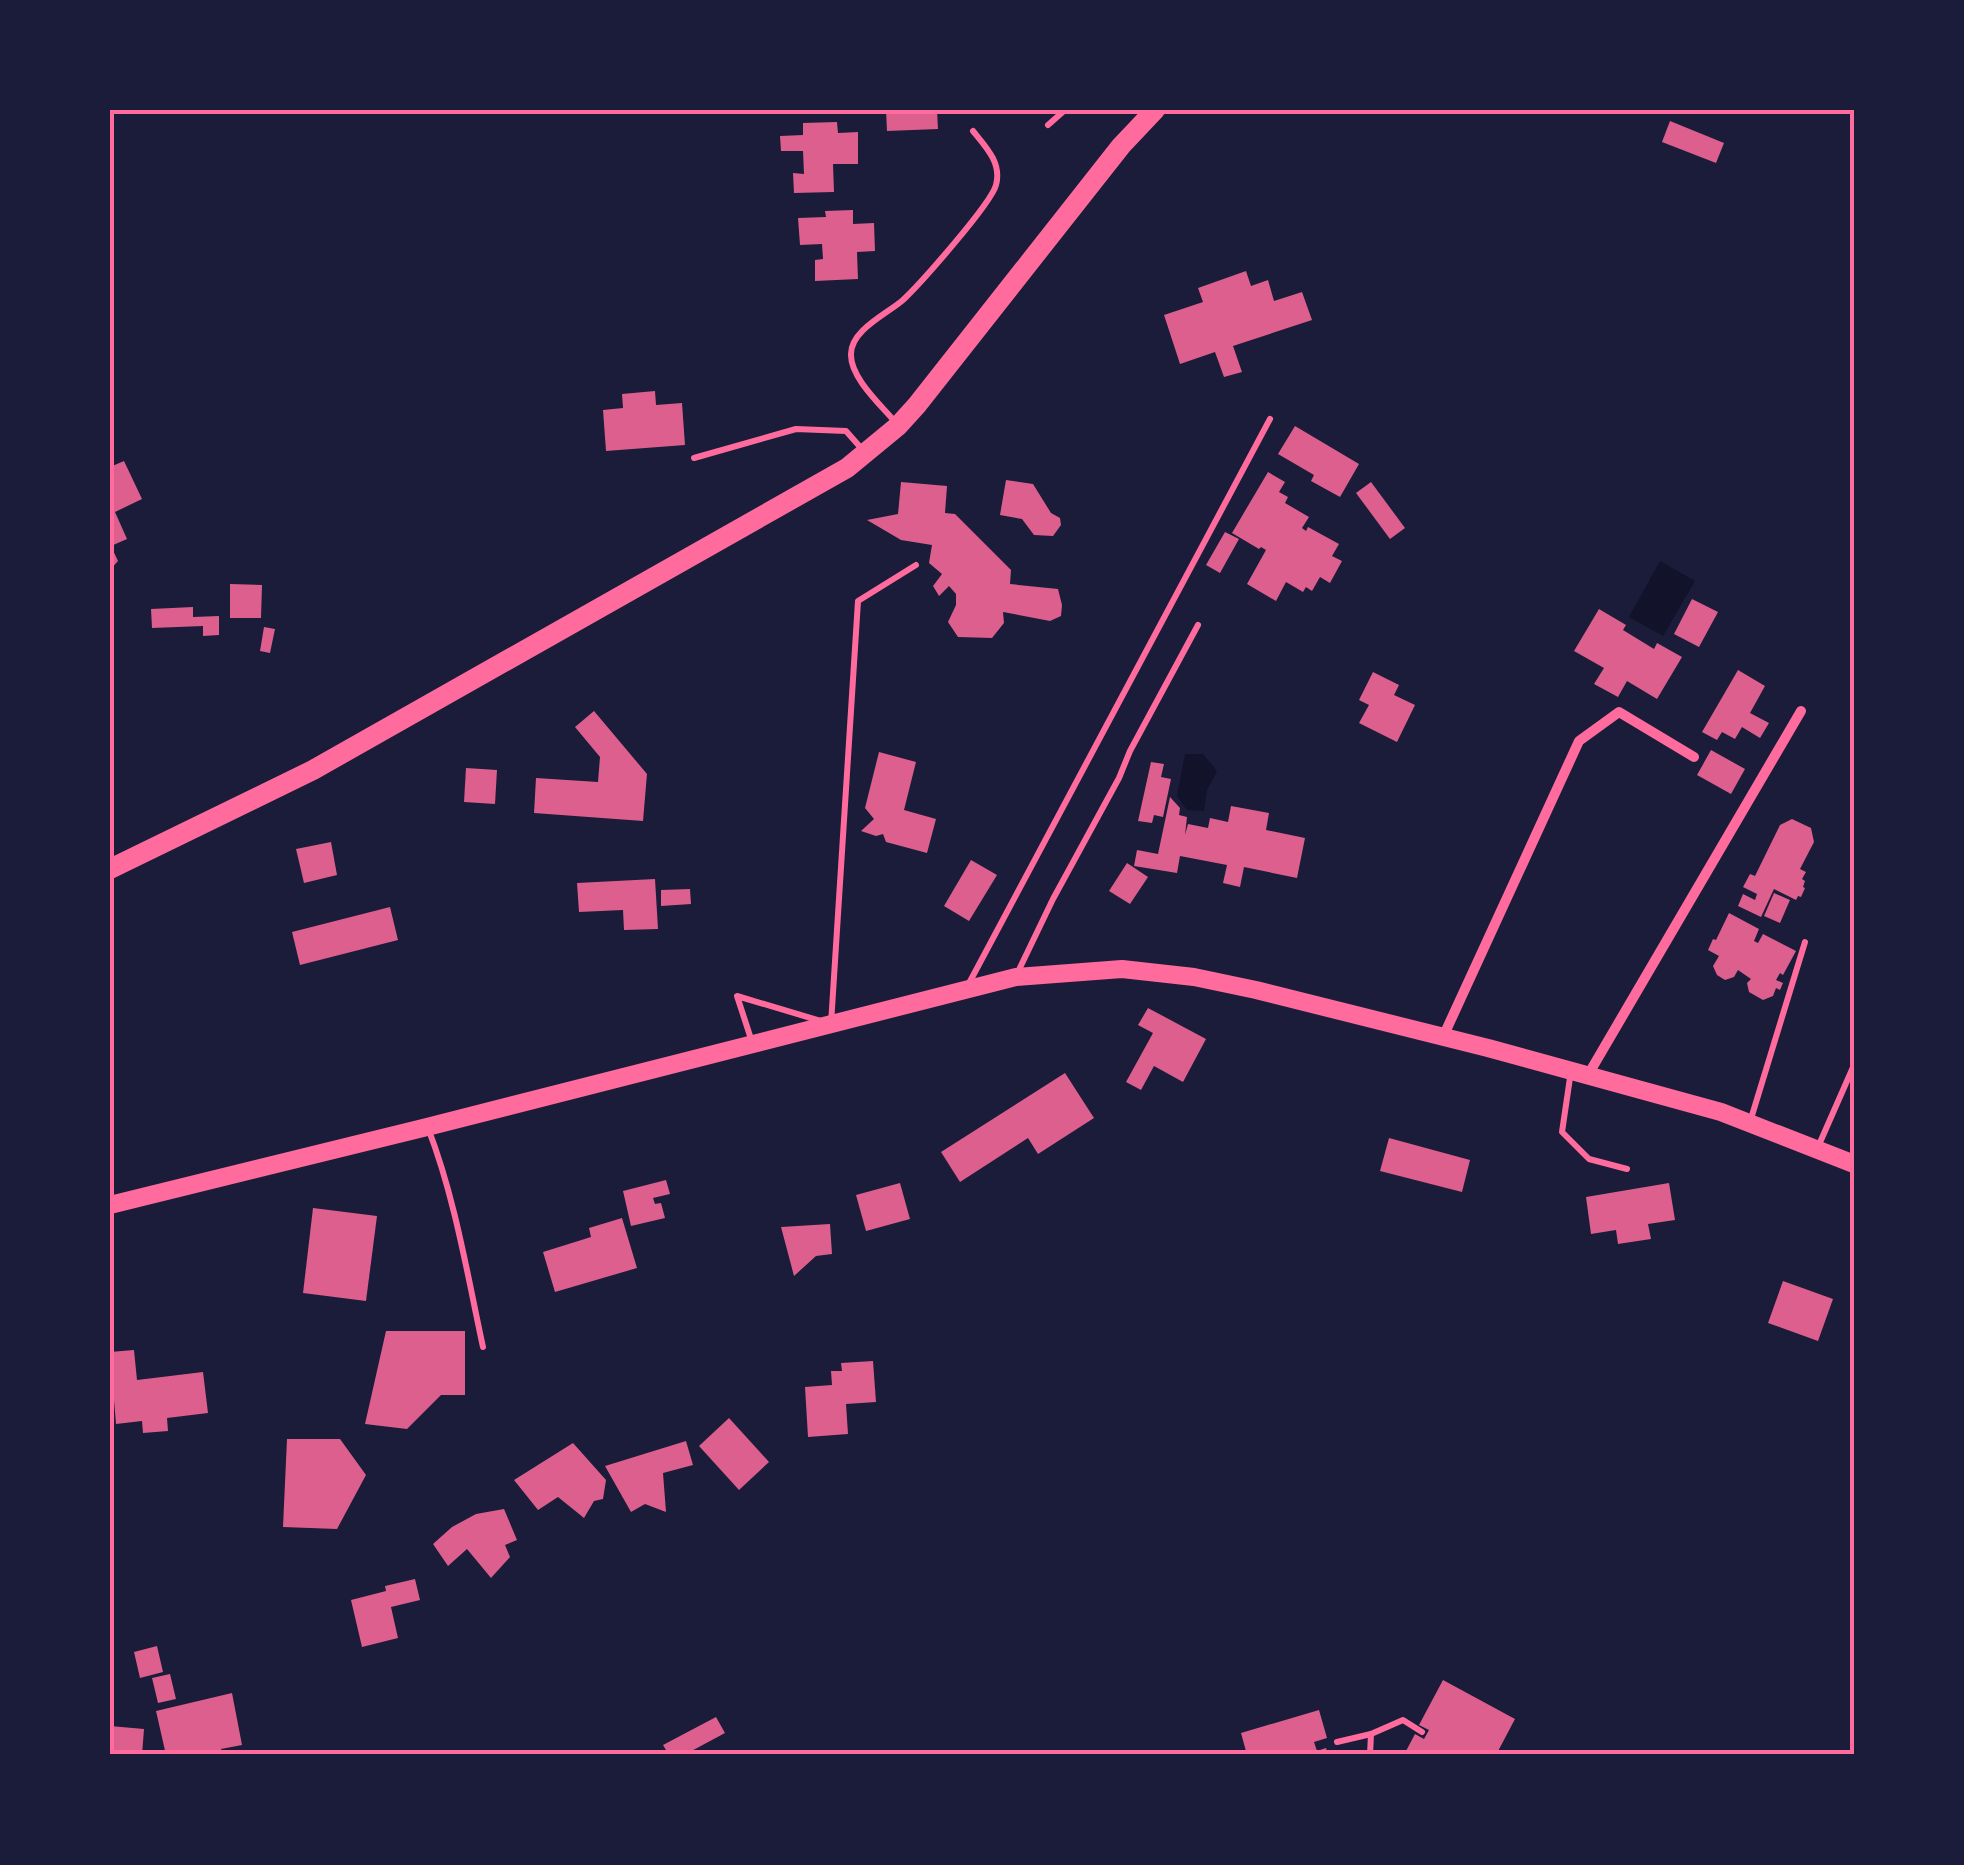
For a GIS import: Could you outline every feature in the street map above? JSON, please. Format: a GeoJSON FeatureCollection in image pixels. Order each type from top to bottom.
{"type":"FeatureCollection","features":[{"type":"Feature","properties":{"kind":"main road"},"geometry":{"type":"LineString","coordinates":[[110,869],[312,770],[830,478],[866,453],[917,405],[1121,146],[1155,110]]}},
{"type":"Feature","properties":{"kind":"street"},"geometry":{"type":"LineString","coordinates":[[1579,1073],[1800,711]]}},
{"type":"Feature","properties":{"kind":"street"},"geometry":{"type":"LineString","coordinates":[[1443,1037],[1579,741],[1619,712],[1694,756]]}},
{"type":"Feature","properties":{"kind":"street"},"geometry":{"type":"LineString","coordinates":[[110,1205],[1016,977],[1122,969],[1256,990],[1579,1073],[1721,1112],[1854,1164]]}},
{"type":"Feature","properties":{"kind":"lane"},"geometry":{"type":"LineString","coordinates":[[1048,125],[1065,110]]}},
{"type":"Feature","properties":{"kind":"lane"},"geometry":{"type":"LineString","coordinates":[[898,426],[856,375],[850,357],[852,344],[905,298],[984,208],[996,184],[995,158],[973,131]]}},
{"type":"Feature","properties":{"kind":"lane"},"geometry":{"type":"LineString","coordinates":[[966,990],[1270,419]]}},
{"type":"Feature","properties":{"kind":"lane"},"geometry":{"type":"LineString","coordinates":[[694,458],[796,429],[846,431],[866,453]]}},
{"type":"Feature","properties":{"kind":"lane"},"geometry":{"type":"LineString","coordinates":[[752,1043],[737,996],[831,1024],[858,601],[916,565]]}},
{"type":"Feature","properties":{"kind":"lane"},"geometry":{"type":"LineString","coordinates":[[1016,977],[1198,625]]}},
{"type":"Feature","properties":{"kind":"lane"},"geometry":{"type":"LineString","coordinates":[[1750,1122],[1805,942]]}},
{"type":"Feature","properties":{"kind":"lane"},"geometry":{"type":"LineString","coordinates":[[1817,1149],[1854,1066]]}},
{"type":"Feature","properties":{"kind":"lane"},"geometry":{"type":"LineString","coordinates":[[1579,1073],[1562,1132],[1589,1159],[1627,1169]]}},
{"type":"Feature","properties":{"kind":"lane"},"geometry":{"type":"LineString","coordinates":[[427,1127],[450,1196],[483,1347]]}},
{"type":"Feature","properties":{"kind":"lane"},"geometry":{"type":"LineString","coordinates":[[1338,1742],[1404,1720],[1422,1732]]}},
{"type":"Feature","properties":{"kind":"lane"},"geometry":{"type":"LineString","coordinates":[[1370,1755],[1371,1734]]}},
{"type":"Feature","properties":{"kind":"shaded area"},"geometry":{"type":"Polygon","coordinates":[[[1660,561],[1695,581],[1663,636],[1629,617],[1660,561]]]}},
{"type":"Feature","properties":{"kind":"shaded area"},"geometry":{"type":"Polygon","coordinates":[[[1185,754],[1203,754],[1217,771],[1207,790],[1204,811],[1187,810],[1177,796],[1185,754]]]}},
{"type":"Feature","properties":{"kind":"building"},"geometry":{"type":"Polygon","coordinates":[[[886,110],[937,110],[938,129],[887,131],[886,110]]]}},
{"type":"Feature","properties":{"kind":"building"},"geometry":{"type":"Polygon","coordinates":[[[1670,121],[1724,143],[1716,163],[1662,142],[1670,121]]]}},
{"type":"Feature","properties":{"kind":"building"},"geometry":{"type":"Polygon","coordinates":[[[837,122],[838,133],[858,132],[858,164],[833,164],[834,192],[794,193],[793,173],[804,174],[803,151],[781,151],[780,136],[803,135],[803,123],[837,122]]]}},
{"type":"Feature","properties":{"kind":"building"},"geometry":{"type":"Polygon","coordinates":[[[853,210],[853,224],[874,223],[875,251],[857,252],[858,279],[815,281],[815,260],[823,259],[822,244],[800,245],[798,218],[826,217],[825,211],[853,210]]]}},
{"type":"Feature","properties":{"kind":"building"},"geometry":{"type":"Polygon","coordinates":[[[1246,271],[1251,286],[1268,280],[1274,301],[1302,292],[1312,320],[1233,346],[1242,372],[1224,377],[1215,352],[1180,364],[1164,315],[1203,302],[1198,288],[1246,271]]]}},
{"type":"Feature","properties":{"kind":"building"},"geometry":{"type":"Polygon","coordinates":[[[655,391],[656,405],[682,403],[685,445],[606,451],[603,410],[623,408],[622,394],[655,391]]]}},
{"type":"Feature","properties":{"kind":"building"},"geometry":{"type":"Polygon","coordinates":[[[1295,426],[1359,464],[1340,497],[1311,481],[1314,475],[1278,454],[1295,426]]]}},
{"type":"Feature","properties":{"kind":"building"},"geometry":{"type":"Polygon","coordinates":[[[124,461],[142,499],[115,512],[127,539],[111,546],[118,561],[110,570],[110,467],[124,461]]]}},
{"type":"Feature","properties":{"kind":"building"},"geometry":{"type":"Polygon","coordinates":[[[1268,472],[1285,482],[1279,492],[1288,497],[1285,503],[1309,517],[1302,528],[1306,531],[1308,527],[1339,544],[1332,556],[1342,561],[1330,583],[1320,577],[1312,591],[1306,587],[1303,592],[1286,582],[1276,601],[1247,584],[1266,550],[1232,533],[1268,472]]]}},
{"type":"Feature","properties":{"kind":"building"},"geometry":{"type":"Polygon","coordinates":[[[1006,480],[1033,484],[1051,513],[1060,518],[1061,525],[1053,536],[1034,535],[1022,519],[1000,515],[1006,480]]]}},
{"type":"Feature","properties":{"kind":"building"},"geometry":{"type":"Polygon","coordinates":[[[901,482],[947,486],[945,513],[955,514],[1011,570],[1010,584],[1058,589],[1061,616],[1050,621],[1003,612],[1004,623],[992,638],[958,637],[948,622],[956,605],[956,594],[949,586],[939,596],[933,586],[942,574],[929,563],[932,545],[901,540],[867,520],[898,514],[901,482]]]}},
{"type":"Feature","properties":{"kind":"building"},"geometry":{"type":"Polygon","coordinates":[[[1371,482],[1405,528],[1390,539],[1356,493],[1371,482]]]}},
{"type":"Feature","properties":{"kind":"building"},"geometry":{"type":"Polygon","coordinates":[[[1225,532],[1239,539],[1220,573],[1206,565],[1225,532]]]}},
{"type":"Feature","properties":{"kind":"building"},"geometry":{"type":"Polygon","coordinates":[[[230,584],[262,585],[261,618],[230,618],[230,584]]]}},
{"type":"Feature","properties":{"kind":"building"},"geometry":{"type":"Polygon","coordinates":[[[1692,599],[1718,612],[1699,647],[1674,634],[1692,599]]]}},
{"type":"Feature","properties":{"kind":"building"},"geometry":{"type":"Polygon","coordinates":[[[193,607],[193,617],[219,616],[219,635],[203,636],[203,626],[152,628],[151,609],[193,607]]]}},
{"type":"Feature","properties":{"kind":"building"},"geometry":{"type":"Polygon","coordinates":[[[1599,609],[1654,649],[1657,643],[1682,657],[1657,699],[1627,681],[1618,697],[1594,684],[1604,668],[1574,651],[1599,609]]]}},
{"type":"Feature","properties":{"kind":"building"},"geometry":{"type":"Polygon","coordinates":[[[264,627],[275,629],[270,653],[260,651],[264,627]]]}},
{"type":"Feature","properties":{"kind":"building"},"geometry":{"type":"Polygon","coordinates":[[[1738,670],[1765,686],[1750,713],[1769,723],[1760,738],[1742,727],[1735,739],[1722,732],[1717,740],[1702,732],[1738,670]]]}},
{"type":"Feature","properties":{"kind":"building"},"geometry":{"type":"Polygon","coordinates":[[[1373,672],[1399,685],[1394,695],[1415,705],[1397,742],[1359,723],[1369,705],[1359,700],[1373,672]]]}},
{"type":"Feature","properties":{"kind":"building"},"geometry":{"type":"Polygon","coordinates":[[[594,711],[647,774],[643,821],[534,813],[536,778],[598,782],[600,757],[575,727],[594,711]]]}},
{"type":"Feature","properties":{"kind":"building"},"geometry":{"type":"Polygon","coordinates":[[[1711,750],[1745,769],[1731,794],[1697,775],[1711,750]]]}},
{"type":"Feature","properties":{"kind":"building"},"geometry":{"type":"Polygon","coordinates":[[[879,752],[916,762],[904,810],[936,819],[927,853],[886,842],[883,834],[861,831],[874,819],[865,808],[879,752]]]}},
{"type":"Feature","properties":{"kind":"building"},"geometry":{"type":"Polygon","coordinates":[[[1151,762],[1164,764],[1161,777],[1171,779],[1163,817],[1154,815],[1152,823],[1138,821],[1151,762]]]}},
{"type":"Feature","properties":{"kind":"building"},"geometry":{"type":"Polygon","coordinates":[[[466,768],[497,770],[495,804],[464,802],[466,768]]]}},
{"type":"Feature","properties":{"kind":"building"},"geometry":{"type":"Polygon","coordinates":[[[1170,797],[1180,808],[1179,815],[1187,817],[1185,835],[1188,824],[1208,828],[1210,818],[1228,822],[1231,806],[1269,813],[1266,830],[1305,838],[1297,878],[1244,867],[1240,887],[1223,883],[1227,865],[1180,856],[1177,873],[1134,866],[1137,850],[1158,854],[1170,797]]]}},
{"type":"Feature","properties":{"kind":"building"},"geometry":{"type":"Polygon","coordinates":[[[1792,819],[1811,828],[1814,842],[1800,869],[1806,872],[1802,879],[1805,888],[1796,900],[1774,889],[1761,917],[1738,906],[1743,894],[1755,900],[1757,894],[1743,887],[1750,874],[1755,876],[1780,825],[1792,819]]]}},
{"type":"Feature","properties":{"kind":"building"},"geometry":{"type":"Polygon","coordinates":[[[331,842],[337,875],[304,883],[296,849],[331,842]]]}},
{"type":"Feature","properties":{"kind":"building"},"geometry":{"type":"Polygon","coordinates":[[[971,860],[997,875],[969,921],[944,906],[971,860]]]}},
{"type":"Feature","properties":{"kind":"building"},"geometry":{"type":"Polygon","coordinates":[[[1127,863],[1148,877],[1130,904],[1109,891],[1127,863]]]}},
{"type":"Feature","properties":{"kind":"building"},"geometry":{"type":"Polygon","coordinates":[[[655,879],[658,929],[624,930],[623,910],[579,912],[577,883],[655,879]]]}},
{"type":"Feature","properties":{"kind":"building"},"geometry":{"type":"Polygon","coordinates":[[[690,889],[691,904],[661,906],[661,890],[690,889]]]}},
{"type":"Feature","properties":{"kind":"building"},"geometry":{"type":"Polygon","coordinates":[[[1774,893],[1790,900],[1780,923],[1764,916],[1774,893]]]}},
{"type":"Feature","properties":{"kind":"building"},"geometry":{"type":"Polygon","coordinates":[[[390,907],[398,940],[300,965],[292,932],[390,907]]]}},
{"type":"Feature","properties":{"kind":"building"},"geometry":{"type":"Polygon","coordinates":[[[1729,913],[1759,929],[1754,941],[1758,943],[1763,934],[1796,951],[1776,980],[1783,983],[1773,996],[1763,1000],[1749,992],[1747,983],[1751,979],[1738,970],[1734,977],[1725,980],[1717,975],[1713,966],[1719,956],[1708,950],[1729,913]]]}},
{"type":"Feature","properties":{"kind":"building"},"geometry":{"type":"Polygon","coordinates":[[[1148,1008],[1206,1039],[1183,1082],[1154,1066],[1141,1090],[1126,1082],[1153,1033],[1138,1025],[1148,1008]]]}},
{"type":"Feature","properties":{"kind":"building"},"geometry":{"type":"Polygon","coordinates":[[[1065,1073],[1094,1118],[1038,1154],[1028,1138],[960,1182],[941,1152],[1065,1073]]]}},
{"type":"Feature","properties":{"kind":"building"},"geometry":{"type":"Polygon","coordinates":[[[1389,1138],[1470,1160],[1462,1192],[1380,1171],[1389,1138]]]}},
{"type":"Feature","properties":{"kind":"building"},"geometry":{"type":"Polygon","coordinates":[[[666,1180],[670,1194],[653,1198],[655,1204],[661,1203],[665,1218],[631,1226],[623,1191],[666,1180]]]}},
{"type":"Feature","properties":{"kind":"building"},"geometry":{"type":"Polygon","coordinates":[[[900,1183],[910,1219],[866,1231],[856,1195],[900,1183]]]}},
{"type":"Feature","properties":{"kind":"building"},"geometry":{"type":"Polygon","coordinates":[[[1669,1183],[1675,1220],[1648,1224],[1651,1239],[1618,1244],[1616,1230],[1591,1234],[1586,1197],[1669,1183]]]}},
{"type":"Feature","properties":{"kind":"building"},"geometry":{"type":"Polygon","coordinates":[[[313,1208],[377,1216],[366,1301],[303,1293],[313,1208]]]}},
{"type":"Feature","properties":{"kind":"building"},"geometry":{"type":"Polygon","coordinates":[[[622,1218],[637,1268],[555,1292],[543,1252],[591,1237],[589,1228],[622,1218]]]}},
{"type":"Feature","properties":{"kind":"building"},"geometry":{"type":"Polygon","coordinates":[[[830,1224],[832,1254],[816,1256],[794,1276],[781,1227],[830,1224]]]}},
{"type":"Feature","properties":{"kind":"building"},"geometry":{"type":"Polygon","coordinates":[[[1783,1281],[1833,1299],[1818,1341],[1768,1323],[1783,1281]]]}},
{"type":"Feature","properties":{"kind":"building"},"geometry":{"type":"Polygon","coordinates":[[[386,1331],[465,1331],[465,1395],[441,1395],[407,1429],[365,1424],[386,1331]]]}},
{"type":"Feature","properties":{"kind":"building"},"geometry":{"type":"Polygon","coordinates":[[[134,1350],[137,1380],[203,1372],[208,1413],[167,1418],[168,1431],[143,1433],[142,1421],[116,1424],[110,1352],[134,1350]]]}},
{"type":"Feature","properties":{"kind":"building"},"geometry":{"type":"Polygon","coordinates":[[[873,1361],[876,1402],[846,1404],[848,1434],[808,1437],[805,1387],[832,1385],[831,1371],[842,1371],[841,1363],[873,1361]]]}},
{"type":"Feature","properties":{"kind":"building"},"geometry":{"type":"Polygon","coordinates":[[[729,1418],[769,1462],[739,1490],[699,1446],[729,1418]]]}},
{"type":"Feature","properties":{"kind":"building"},"geometry":{"type":"Polygon","coordinates":[[[287,1439],[340,1439],[366,1475],[337,1529],[283,1527],[287,1439]]]}},
{"type":"Feature","properties":{"kind":"building"},"geometry":{"type":"Polygon","coordinates":[[[686,1441],[693,1465],[663,1473],[666,1512],[645,1504],[631,1512],[605,1466],[686,1441]]]}},
{"type":"Feature","properties":{"kind":"building"},"geometry":{"type":"Polygon","coordinates":[[[573,1443],[606,1480],[603,1499],[594,1501],[584,1518],[558,1497],[538,1510],[514,1480],[573,1443]]]}},
{"type":"Feature","properties":{"kind":"building"},"geometry":{"type":"Polygon","coordinates":[[[504,1509],[517,1540],[505,1545],[510,1557],[491,1578],[467,1549],[448,1566],[433,1544],[452,1527],[476,1514],[504,1509]]]}},
{"type":"Feature","properties":{"kind":"building"},"geometry":{"type":"Polygon","coordinates":[[[415,1579],[420,1600],[391,1607],[398,1638],[362,1647],[351,1600],[415,1579]]]}},
{"type":"Feature","properties":{"kind":"building"},"geometry":{"type":"Polygon","coordinates":[[[157,1646],[163,1672],[140,1678],[134,1652],[157,1646]]]}},
{"type":"Feature","properties":{"kind":"building"},"geometry":{"type":"Polygon","coordinates":[[[170,1674],[176,1699],[158,1703],[152,1678],[170,1674]]]}},
{"type":"Feature","properties":{"kind":"building"},"geometry":{"type":"Polygon","coordinates":[[[1443,1680],[1515,1719],[1496,1755],[1412,1755],[1406,1751],[1415,1734],[1424,1739],[1429,1730],[1419,1725],[1443,1680]]]}},
{"type":"Feature","properties":{"kind":"building"},"geometry":{"type":"Polygon","coordinates":[[[232,1693],[242,1745],[221,1749],[223,1755],[166,1755],[156,1711],[232,1693]]]}},
{"type":"Feature","properties":{"kind":"building"},"geometry":{"type":"Polygon","coordinates":[[[1319,1710],[1327,1738],[1314,1742],[1317,1751],[1326,1748],[1328,1755],[1247,1755],[1241,1733],[1319,1710]]]}},
{"type":"Feature","properties":{"kind":"building"},"geometry":{"type":"Polygon","coordinates":[[[716,1717],[725,1733],[684,1755],[669,1755],[663,1745],[716,1717]]]}},
{"type":"Feature","properties":{"kind":"building"},"geometry":{"type":"Polygon","coordinates":[[[110,1726],[144,1729],[142,1755],[110,1755],[110,1726]]]}}]}
